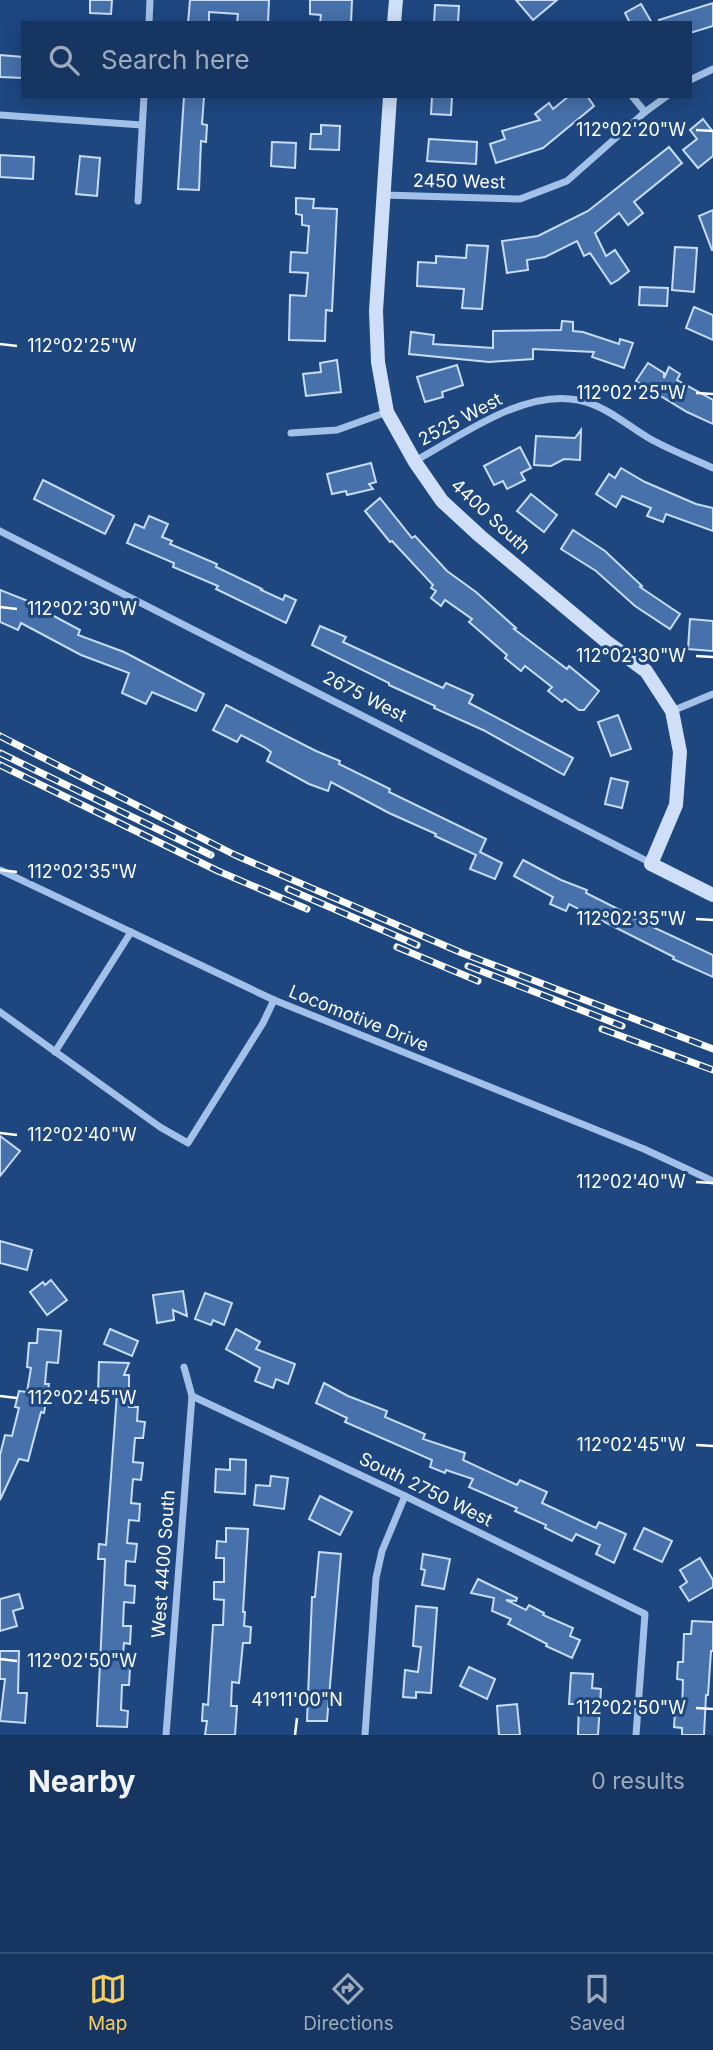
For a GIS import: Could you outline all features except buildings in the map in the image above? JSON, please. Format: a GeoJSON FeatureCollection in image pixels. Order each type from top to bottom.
{"type":"FeatureCollection","features":[{"type":"Feature","properties":{"kind":"street"},"geometry":{"type":"LineString","coordinates":[[149,21],[150,0]]}},
{"type":"Feature","properties":{"kind":"street"},"geometry":{"type":"LineString","coordinates":[[394,21],[396,0]]}},
{"type":"Feature","properties":{"kind":"street"},"geometry":{"type":"LineString","coordinates":[[692,79],[713,69]]}},
{"type":"Feature","properties":{"kind":"street"},"geometry":{"type":"LineString","coordinates":[[138,201],[144,98]]}},
{"type":"Feature","properties":{"kind":"street","name":"4400 South"},"geometry":{"type":"LineString","coordinates":[[390,98],[376,311],[378,362],[387,412],[415,462],[442,501],[608,643],[646,671],[672,711],[680,752],[676,805],[652,864]]}},
{"type":"Feature","properties":{"kind":"street"},"geometry":{"type":"LineString","coordinates":[[634,98],[645,111]]}},
{"type":"Feature","properties":{"kind":"street","name":"2450 West"},"geometry":{"type":"LineString","coordinates":[[383,195],[520,199],[567,181],[645,111],[664,98]]}},
{"type":"Feature","properties":{"kind":"street"},"geometry":{"type":"LineString","coordinates":[[0,115],[142,125]]}},
{"type":"Feature","properties":{"kind":"street","name":"2525 West"},"geometry":{"type":"LineString","coordinates":[[415,462],[508,410],[546,398],[580,400],[613,415],[654,441],[713,468]]}},
{"type":"Feature","properties":{"kind":"street"},"geometry":{"type":"LineString","coordinates":[[291,433],[337,429],[387,412]]}},
{"type":"Feature","properties":{"kind":"street","name":"2675 West"},"geometry":{"type":"LineString","coordinates":[[0,531],[713,895]]}},
{"type":"Feature","properties":{"kind":"street"},"geometry":{"type":"LineString","coordinates":[[672,711],[713,694]]}},
{"type":"Feature","properties":{"kind":"street","name":"Locomotive Drive"},"geometry":{"type":"LineString","coordinates":[[0,870],[274,1000],[644,1149],[713,1181]]}},
{"type":"Feature","properties":{"kind":"street"},"geometry":{"type":"LineString","coordinates":[[55,1052],[131,932]]}},
{"type":"Feature","properties":{"kind":"street"},"geometry":{"type":"LineString","coordinates":[[0,1012],[160,1127],[188,1143],[263,1023],[274,1000]]}},
{"type":"Feature","properties":{"kind":"street","name":"West 4400 South"},"geometry":{"type":"LineString","coordinates":[[166,1735],[192,1396],[184,1367]]}},
{"type":"Feature","properties":{"kind":"street","name":"South 2750 West"},"geometry":{"type":"LineString","coordinates":[[192,1396],[405,1496],[645,1615],[636,1735]]}},
{"type":"Feature","properties":{"kind":"street"},"geometry":{"type":"LineString","coordinates":[[365,1735],[376,1578],[382,1551],[405,1496]]}},
{"type":"Feature","properties":{"kind":"railway"},"geometry":{"type":"LineString","coordinates":[[0,736],[235,855],[462,953],[713,1049]]}},
{"type":"Feature","properties":{"kind":"railway"},"geometry":{"type":"LineString","coordinates":[[0,753],[211,855]]}},
{"type":"Feature","properties":{"kind":"railway"},"geometry":{"type":"LineString","coordinates":[[0,765],[218,871],[307,909]]}},
{"type":"Feature","properties":{"kind":"railway"},"geometry":{"type":"LineString","coordinates":[[288,889],[417,945]]}},
{"type":"Feature","properties":{"kind":"railway"},"geometry":{"type":"LineString","coordinates":[[397,947],[478,981]]}},
{"type":"Feature","properties":{"kind":"railway"},"geometry":{"type":"LineString","coordinates":[[468,966],[622,1026]]}},
{"type":"Feature","properties":{"kind":"railway"},"geometry":{"type":"LineString","coordinates":[[602,1029],[713,1070]]}}]}
